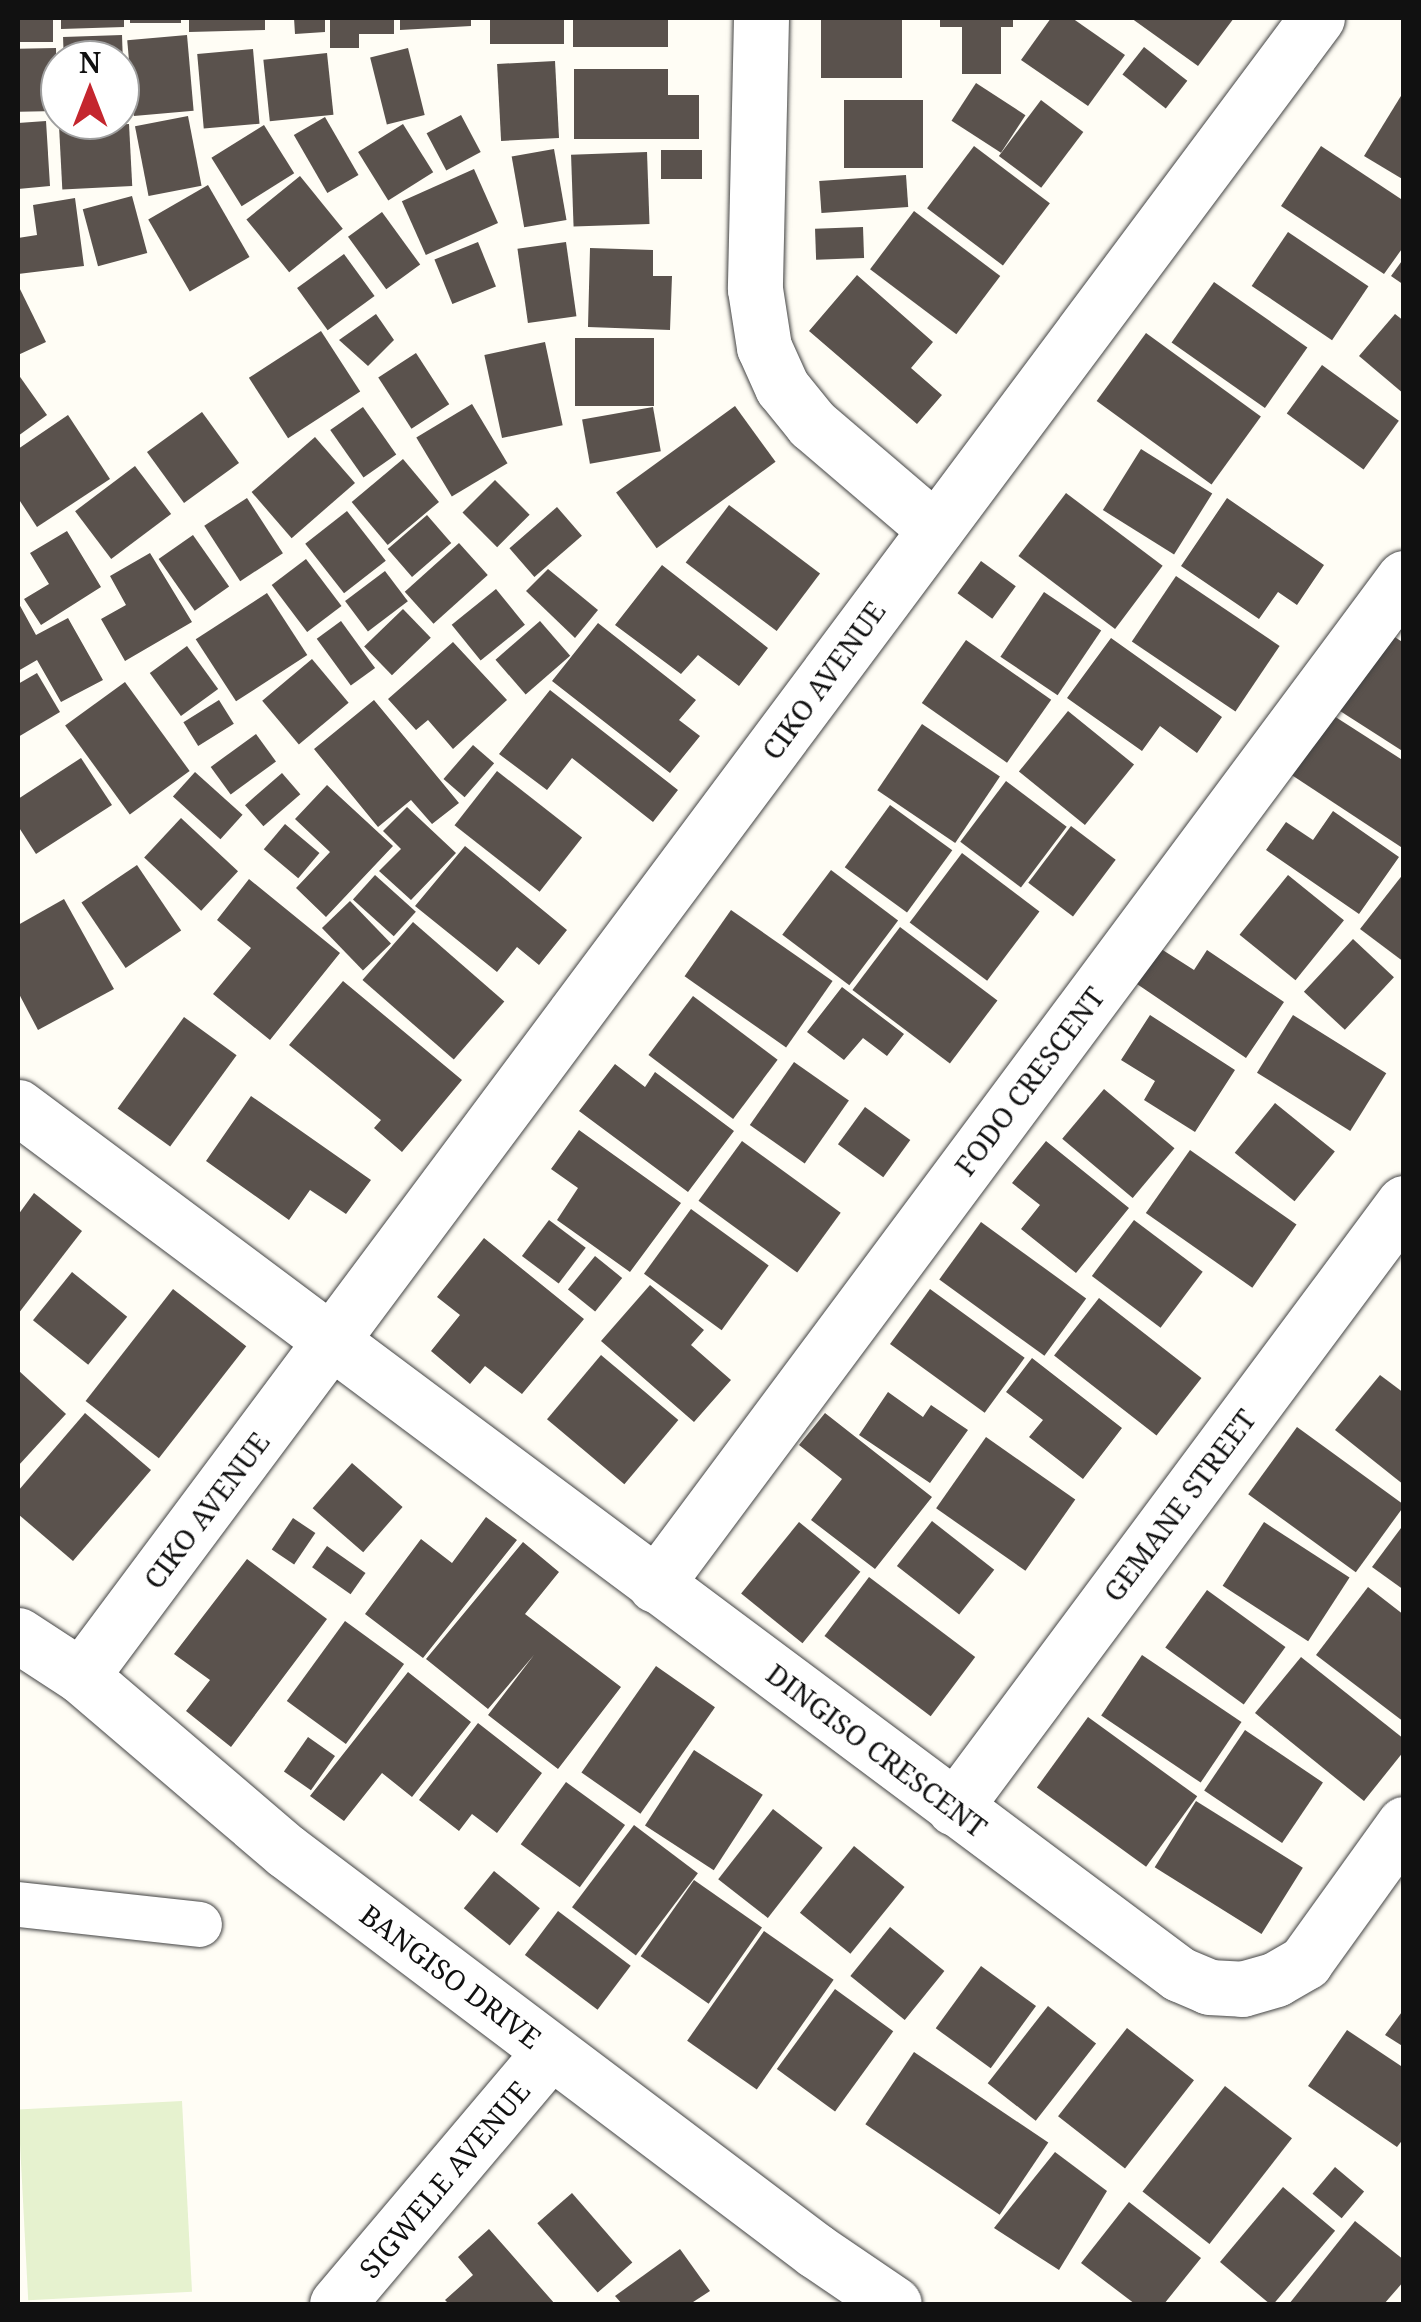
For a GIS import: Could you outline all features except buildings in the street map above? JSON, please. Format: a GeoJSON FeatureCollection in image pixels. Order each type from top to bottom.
{"type":"FeatureCollection","features":[{"type":"Feature","properties":{"kind":"street"},"geometry":{"type":"LineString","coordinates":[[761,18],[755,290],[764,347],[782,387],[812,424],[934,530]]}},
{"type":"Feature","properties":{"kind":"street","name":"CIKO AVENUE"},"geometry":{"type":"LineString","coordinates":[[81,1676],[332,1345],[1317,18]]}},
{"type":"Feature","properties":{"kind":"street","name":"FODO CRESCENT"},"geometry":{"type":"LineString","coordinates":[[656,1585],[1404,578]]}},
{"type":"Feature","properties":{"kind":"street"},"geometry":{"type":"LineString","coordinates":[[18,1107],[332,1345]]}},
{"type":"Feature","properties":{"kind":"street","name":"GEMANE STREET"},"geometry":{"type":"LineString","coordinates":[[954,1808],[1404,1203]]}},
{"type":"Feature","properties":{"kind":"street","name":"DINGISO CRESCENT"},"geometry":{"type":"LineString","coordinates":[[332,1345],[1179,1974],[1209,1986],[1242,1989],[1276,1979],[1305,1962],[1404,1824]]}},
{"type":"Feature","properties":{"kind":"street","name":"BANGISO DRIVE"},"geometry":{"type":"LineString","coordinates":[[18,1635],[81,1676],[286,1851],[550,2052],[894,2304]]}},
{"type":"Feature","properties":{"kind":"street","name":"SIGWELE AVENUE"},"geometry":{"type":"LineString","coordinates":[[336,2304],[550,2052]]}},
{"type":"Feature","properties":{"kind":"lane"},"geometry":{"type":"LineString","coordinates":[[18,1904],[199,1924]]}},
{"type":"Feature","properties":{"kind":"green space"},"geometry":{"type":"Polygon","coordinates":[[[182,2101],[192,2292],[28,2300],[18,2110],[182,2101]]]}}]}
